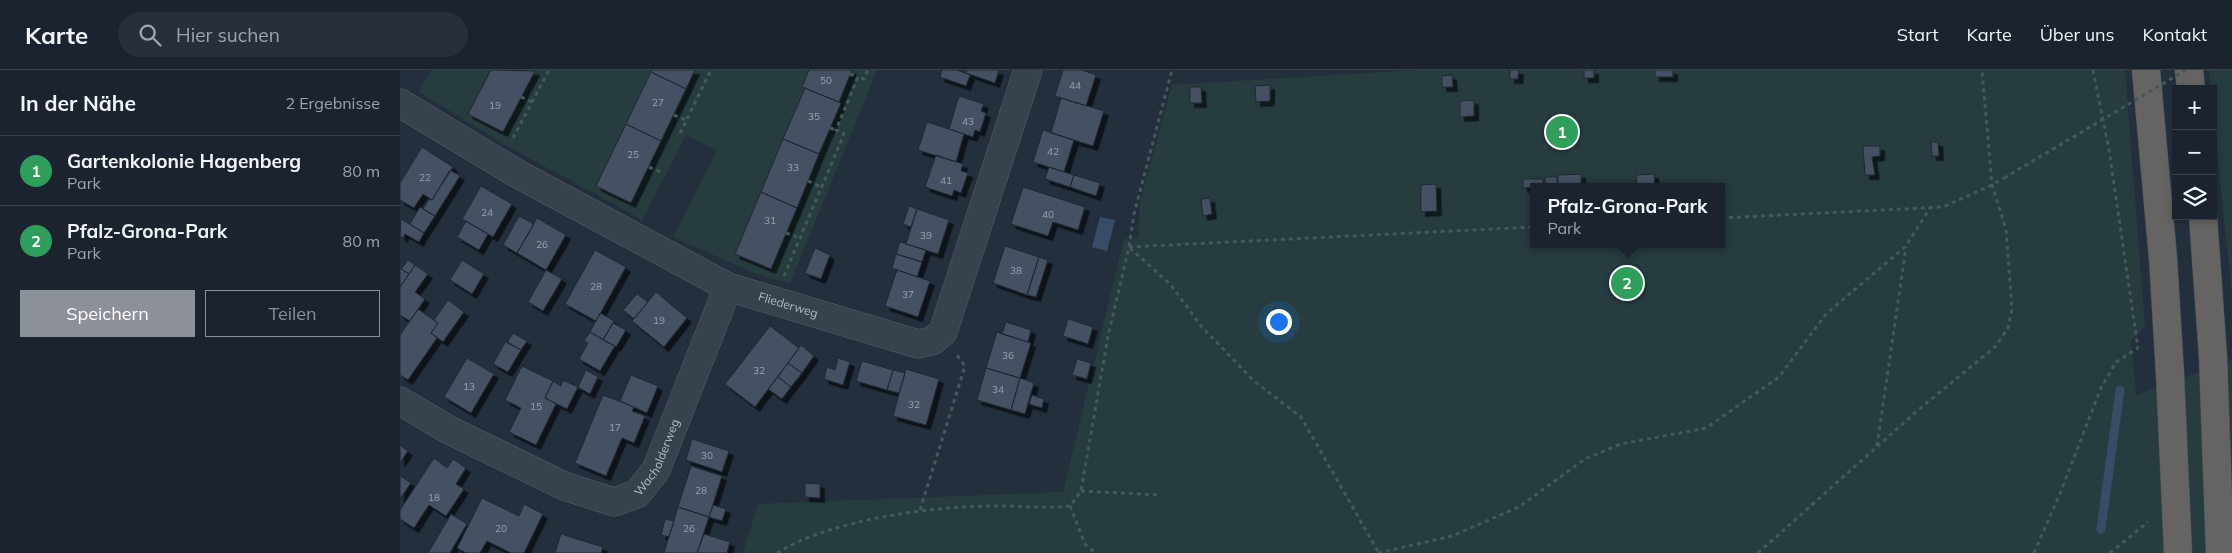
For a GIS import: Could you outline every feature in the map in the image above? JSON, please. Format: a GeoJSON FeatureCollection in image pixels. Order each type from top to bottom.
{"type":"FeatureCollection","features":[{"type":"Feature","properties":{"kind":"highway"},"geometry":{"type":"LineString","coordinates":[[2146,70],[2163,258],[2178,553]]}},
{"type":"Feature","properties":{"kind":"highway"},"geometry":{"type":"LineString","coordinates":[[2188,70],[2190,85]]}},
{"type":"Feature","properties":{"kind":"highway"},"geometry":{"type":"LineString","coordinates":[[2203,220],[2213,357],[2220,553]]}},
{"type":"Feature","properties":{"kind":"street"},"geometry":{"type":"LineString","coordinates":[[943,332],[1028,70]]}},
{"type":"Feature","properties":{"kind":"street","name":"Fliederweg"},"geometry":{"type":"LineString","coordinates":[[400,103],[500,163],[728,287],[918,344],[932,341],[943,332]]}},
{"type":"Feature","properties":{"kind":"street","name":"Wacholderweg"},"geometry":{"type":"LineString","coordinates":[[400,401],[449,430],[564,486],[614,502],[637,494],[656,470],[728,287]]}},
{"type":"Feature","properties":{"kind":"path"},"geometry":{"type":"LineString","coordinates":[[500,163],[549,70]]}},
{"type":"Feature","properties":{"kind":"path"},"geometry":{"type":"LineString","coordinates":[[680,134],[710,70]]}},
{"type":"Feature","properties":{"kind":"path"},"geometry":{"type":"LineString","coordinates":[[850,74],[864,80],[868,70]]}},
{"type":"Feature","properties":{"kind":"path"},"geometry":{"type":"LineString","coordinates":[[777,553],[819,533],[920,510],[1001,506],[1050,509],[1070,506],[1081,491],[1108,336],[1129,247],[1134,214],[1172,70]]}},
{"type":"Feature","properties":{"kind":"path"},"geometry":{"type":"LineString","coordinates":[[1758,553],[1877,447],[1996,346],[2008,328],[2012,308],[2006,229],[1992,186],[1982,70]]}},
{"type":"Feature","properties":{"kind":"path"},"geometry":{"type":"LineString","coordinates":[[2034,553],[2061,491],[2100,388],[2116,362],[2138,348],[2109,150],[2093,70]]}},
{"type":"Feature","properties":{"kind":"path"},"geometry":{"type":"LineString","coordinates":[[1725,218],[1943,207],[1992,186],[2188,70]]}},
{"type":"Feature","properties":{"kind":"path"},"geometry":{"type":"LineString","coordinates":[[836,130],[858,77]]}},
{"type":"Feature","properties":{"kind":"path"},"geometry":{"type":"LineString","coordinates":[[521,97],[532,102]]}},
{"type":"Feature","properties":{"kind":"path"},"geometry":{"type":"LineString","coordinates":[[674,114],[686,120]]}},
{"type":"Feature","properties":{"kind":"path"},"geometry":{"type":"LineString","coordinates":[[774,301],[844,134],[830,128]]}},
{"type":"Feature","properties":{"kind":"path"},"geometry":{"type":"LineString","coordinates":[[649,167],[661,172]]}},
{"type":"Feature","properties":{"kind":"path"},"geometry":{"type":"LineString","coordinates":[[808,181],[822,187]]}},
{"type":"Feature","properties":{"kind":"path"},"geometry":{"type":"LineString","coordinates":[[1129,247],[1171,285],[1201,326],[1254,381],[1301,417],[1379,553],[1452,536],[1519,507],[1585,459],[1621,444],[1706,428],[1779,377],[1826,314],[1906,246],[1930,208]]}},
{"type":"Feature","properties":{"kind":"path"},"geometry":{"type":"LineString","coordinates":[[1129,247],[1530,227]]}},
{"type":"Feature","properties":{"kind":"path"},"geometry":{"type":"LineString","coordinates":[[786,232],[800,238]]}},
{"type":"Feature","properties":{"kind":"path"},"geometry":{"type":"LineString","coordinates":[[1877,447],[1906,246]]}},
{"type":"Feature","properties":{"kind":"path"},"geometry":{"type":"LineString","coordinates":[[920,510],[965,366],[943,332]]}},
{"type":"Feature","properties":{"kind":"path"},"geometry":{"type":"LineString","coordinates":[[1081,491],[1160,495]]}},
{"type":"Feature","properties":{"kind":"path"},"geometry":{"type":"LineString","coordinates":[[1070,506],[1085,544],[1095,553]]}},
{"type":"Feature","properties":{"kind":"green space"},"geometry":{"type":"Polygon","coordinates":[[[431,70],[877,70],[790,284],[754,273],[673,237],[717,151],[686,135],[642,221],[507,146],[419,92],[431,70]]]}},
{"type":"Feature","properties":{"kind":"green space"},"geometry":{"type":"Polygon","coordinates":[[[1416,70],[2125,70],[2145,327],[2131,340],[2136,395],[2232,360],[2232,553],[743,553],[758,504],[1063,492],[1124,239],[1138,238],[1140,202],[1172,85],[1416,70]]]}},
{"type":"Feature","properties":{"kind":"green space"},"geometry":{"type":"Polygon","coordinates":[[[2209,70],[2232,70],[2232,295],[2217,151],[2217,85],[2211,85],[2209,70]]]}},
{"type":"Feature","properties":{"kind":"water"},"geometry":{"type":"Polygon","coordinates":[[[1100,217],[1115,220],[1107,251],[1092,247],[1100,217]]]}},
{"type":"Feature","properties":{"kind":"building"},"geometry":{"type":"Polygon","coordinates":[[[491,70],[535,71],[503,132],[468,114],[491,70]]]}},
{"type":"Feature","properties":{"kind":"building"},"geometry":{"type":"Polygon","coordinates":[[[652,70],[695,70],[686,89],[651,72],[652,70]]]}},
{"type":"Feature","properties":{"kind":"building"},"geometry":{"type":"Polygon","coordinates":[[[809,70],[852,70],[839,102],[802,87],[809,70]]]}},
{"type":"Feature","properties":{"kind":"building"},"geometry":{"type":"Polygon","coordinates":[[[942,70],[957,70],[970,75],[966,86],[940,77],[942,70]]]}},
{"type":"Feature","properties":{"kind":"building"},"geometry":{"type":"Polygon","coordinates":[[[967,70],[999,70],[995,83],[966,73],[967,70]]]}},
{"type":"Feature","properties":{"kind":"building"},"geometry":{"type":"Polygon","coordinates":[[[1063,70],[1082,70],[1096,75],[1086,106],[1055,96],[1063,70]]]}},
{"type":"Feature","properties":{"kind":"building"},"geometry":{"type":"Polygon","coordinates":[[[1510,70],[1519,70],[1518,79],[1510,79],[1510,70]]]}},
{"type":"Feature","properties":{"kind":"building"},"geometry":{"type":"Polygon","coordinates":[[[1584,70],[1594,70],[1594,78],[1584,78],[1584,70]]]}},
{"type":"Feature","properties":{"kind":"building"},"geometry":{"type":"Polygon","coordinates":[[[1655,70],[1673,70],[1673,77],[1655,77],[1655,70]]]}},
{"type":"Feature","properties":{"kind":"building"},"geometry":{"type":"Polygon","coordinates":[[[651,72],[686,89],[661,141],[626,124],[651,72]]]}},
{"type":"Feature","properties":{"kind":"building"},"geometry":{"type":"Polygon","coordinates":[[[1452,75],[1453,87],[1442,87],[1442,76],[1452,75]]]}},
{"type":"Feature","properties":{"kind":"building"},"geometry":{"type":"Polygon","coordinates":[[[1270,85],[1270,101],[1256,102],[1255,86],[1270,85]]]}},
{"type":"Feature","properties":{"kind":"building"},"geometry":{"type":"Polygon","coordinates":[[[1190,87],[1201,87],[1202,103],[1190,103],[1190,87]]]}},
{"type":"Feature","properties":{"kind":"building"},"geometry":{"type":"Polygon","coordinates":[[[805,88],[841,103],[819,154],[783,139],[805,88]]]}},
{"type":"Feature","properties":{"kind":"building"},"geometry":{"type":"Polygon","coordinates":[[[959,96],[984,104],[981,111],[986,113],[980,132],[975,130],[973,137],[949,129],[959,96]]]}},
{"type":"Feature","properties":{"kind":"building"},"geometry":{"type":"Polygon","coordinates":[[[1061,98],[1104,111],[1093,146],[1051,133],[1061,98]]]}},
{"type":"Feature","properties":{"kind":"building"},"geometry":{"type":"Polygon","coordinates":[[[1474,100],[1474,116],[1460,117],[1460,101],[1474,100]]]}},
{"type":"Feature","properties":{"kind":"building"},"geometry":{"type":"Polygon","coordinates":[[[927,122],[964,134],[956,162],[918,150],[927,122]]]}},
{"type":"Feature","properties":{"kind":"building"},"geometry":{"type":"Polygon","coordinates":[[[626,124],[661,141],[631,203],[596,186],[626,124]]]}},
{"type":"Feature","properties":{"kind":"building"},"geometry":{"type":"Polygon","coordinates":[[[1043,130],[1074,140],[1064,172],[1033,162],[1043,130]]]}},
{"type":"Feature","properties":{"kind":"building"},"geometry":{"type":"Polygon","coordinates":[[[783,139],[819,154],[797,208],[761,192],[783,139]]]}},
{"type":"Feature","properties":{"kind":"building"},"geometry":{"type":"Polygon","coordinates":[[[1931,142],[1938,142],[1939,156],[1932,156],[1931,142]]]}},
{"type":"Feature","properties":{"kind":"building"},"geometry":{"type":"Polygon","coordinates":[[[1863,146],[1880,146],[1880,156],[1872,157],[1875,175],[1865,175],[1863,146]]]}},
{"type":"Feature","properties":{"kind":"building"},"geometry":{"type":"Polygon","coordinates":[[[422,147],[453,167],[432,200],[423,194],[414,208],[400,200],[400,183],[422,147]]]}},
{"type":"Feature","properties":{"kind":"building"},"geometry":{"type":"Polygon","coordinates":[[[936,155],[963,164],[961,171],[968,173],[961,193],[954,190],[952,196],[925,187],[936,155]]]}},
{"type":"Feature","properties":{"kind":"building"},"geometry":{"type":"Polygon","coordinates":[[[1049,167],[1074,175],[1070,187],[1045,179],[1049,167]]]}},
{"type":"Feature","properties":{"kind":"building"},"geometry":{"type":"Polygon","coordinates":[[[450,170],[460,176],[435,216],[423,209],[429,199],[432,200],[450,170]]]}},
{"type":"Feature","properties":{"kind":"building"},"geometry":{"type":"Polygon","coordinates":[[[1581,174],[1581,183],[1558,183],[1558,175],[1581,174]]]}},
{"type":"Feature","properties":{"kind":"building"},"geometry":{"type":"Polygon","coordinates":[[[1654,174],[1655,183],[1637,183],[1636,175],[1654,174]]]}},
{"type":"Feature","properties":{"kind":"building"},"geometry":{"type":"Polygon","coordinates":[[[1074,175],[1100,183],[1096,196],[1070,187],[1074,175]]]}},
{"type":"Feature","properties":{"kind":"building"},"geometry":{"type":"Polygon","coordinates":[[[1545,177],[1557,177],[1557,183],[1545,183],[1545,177]]]}},
{"type":"Feature","properties":{"kind":"building"},"geometry":{"type":"Polygon","coordinates":[[[1523,179],[1543,179],[1543,183],[1530,183],[1530,188],[1523,188],[1523,179]]]}},
{"type":"Feature","properties":{"kind":"building"},"geometry":{"type":"Polygon","coordinates":[[[1436,184],[1437,211],[1421,212],[1421,185],[1436,184]]]}},
{"type":"Feature","properties":{"kind":"building"},"geometry":{"type":"Polygon","coordinates":[[[481,186],[512,204],[493,237],[462,219],[481,186]]]}},
{"type":"Feature","properties":{"kind":"building"},"geometry":{"type":"Polygon","coordinates":[[[1023,187],[1085,207],[1078,230],[1053,222],[1048,236],[1011,224],[1023,187]]]}},
{"type":"Feature","properties":{"kind":"building"},"geometry":{"type":"Polygon","coordinates":[[[761,192],[797,208],[771,269],[735,254],[761,192]]]}},
{"type":"Feature","properties":{"kind":"building"},"geometry":{"type":"Polygon","coordinates":[[[1210,198],[1212,214],[1203,216],[1201,199],[1210,198]]]}},
{"type":"Feature","properties":{"kind":"building"},"geometry":{"type":"Polygon","coordinates":[[[909,206],[917,209],[911,227],[903,224],[909,206]]]}},
{"type":"Feature","properties":{"kind":"building"},"geometry":{"type":"Polygon","coordinates":[[[420,207],[435,216],[424,233],[410,224],[420,207]]]}},
{"type":"Feature","properties":{"kind":"building"},"geometry":{"type":"Polygon","coordinates":[[[917,209],[949,220],[938,254],[906,244],[917,209]]]}},
{"type":"Feature","properties":{"kind":"building"},"geometry":{"type":"Polygon","coordinates":[[[519,216],[534,224],[517,253],[503,245],[519,216]]]}},
{"type":"Feature","properties":{"kind":"building"},"geometry":{"type":"Polygon","coordinates":[[[537,218],[566,235],[546,270],[517,253],[537,218]]]}},
{"type":"Feature","properties":{"kind":"building"},"geometry":{"type":"Polygon","coordinates":[[[401,219],[424,233],[419,242],[405,234],[403,238],[400,236],[401,219]]]}},
{"type":"Feature","properties":{"kind":"building"},"geometry":{"type":"Polygon","coordinates":[[[466,221],[488,234],[479,250],[457,237],[466,221]]]}},
{"type":"Feature","properties":{"kind":"building"},"geometry":{"type":"Polygon","coordinates":[[[900,242],[926,250],[922,262],[896,254],[900,242]]]}},
{"type":"Feature","properties":{"kind":"building"},"geometry":{"type":"Polygon","coordinates":[[[1005,246],[1039,257],[1027,295],[993,283],[1005,246]]]}},
{"type":"Feature","properties":{"kind":"building"},"geometry":{"type":"Polygon","coordinates":[[[815,248],[830,255],[821,279],[805,273],[815,248]]]}},
{"type":"Feature","properties":{"kind":"building"},"geometry":{"type":"Polygon","coordinates":[[[595,250],[626,267],[596,321],[565,304],[595,250]]]}},
{"type":"Feature","properties":{"kind":"building"},"geometry":{"type":"Polygon","coordinates":[[[896,254],[922,262],[917,277],[892,268],[896,254]]]}},
{"type":"Feature","properties":{"kind":"building"},"geometry":{"type":"Polygon","coordinates":[[[1039,257],[1048,260],[1036,297],[1027,295],[1039,257]]]}},
{"type":"Feature","properties":{"kind":"building"},"geometry":{"type":"Polygon","coordinates":[[[408,260],[415,265],[409,274],[401,269],[408,260]]]}},
{"type":"Feature","properties":{"kind":"building"},"geometry":{"type":"Polygon","coordinates":[[[462,260],[484,274],[472,294],[450,280],[462,260]]]}},
{"type":"Feature","properties":{"kind":"building"},"geometry":{"type":"Polygon","coordinates":[[[415,265],[428,274],[415,292],[425,299],[410,321],[400,315],[400,287],[415,265]]]}},
{"type":"Feature","properties":{"kind":"building"},"geometry":{"type":"Polygon","coordinates":[[[400,268],[409,274],[400,287],[400,268]]]}},
{"type":"Feature","properties":{"kind":"building"},"geometry":{"type":"Polygon","coordinates":[[[546,270],[562,279],[543,311],[528,302],[546,270]]]}},
{"type":"Feature","properties":{"kind":"building"},"geometry":{"type":"Polygon","coordinates":[[[897,270],[930,281],[918,317],[885,306],[897,270]]]}},
{"type":"Feature","properties":{"kind":"building"},"geometry":{"type":"Polygon","coordinates":[[[656,292],[687,318],[664,347],[632,321],[656,292]]]}},
{"type":"Feature","properties":{"kind":"building"},"geometry":{"type":"Polygon","coordinates":[[[637,294],[648,302],[634,319],[623,310],[637,294]]]}},
{"type":"Feature","properties":{"kind":"building"},"geometry":{"type":"Polygon","coordinates":[[[448,300],[464,312],[443,342],[431,333],[438,323],[434,320],[448,300]]]}},
{"type":"Feature","properties":{"kind":"building"},"geometry":{"type":"Polygon","coordinates":[[[418,309],[438,323],[431,333],[437,338],[408,380],[400,375],[400,335],[418,309]]]}},
{"type":"Feature","properties":{"kind":"building"},"geometry":{"type":"Polygon","coordinates":[[[600,313],[614,321],[603,340],[590,332],[600,313]]]}},
{"type":"Feature","properties":{"kind":"building"},"geometry":{"type":"Polygon","coordinates":[[[1068,319],[1093,327],[1088,344],[1063,336],[1068,319]]]}},
{"type":"Feature","properties":{"kind":"building"},"geometry":{"type":"Polygon","coordinates":[[[1006,322],[1031,330],[1028,342],[1002,334],[1006,322]]]}},
{"type":"Feature","properties":{"kind":"building"},"geometry":{"type":"Polygon","coordinates":[[[613,323],[626,330],[616,347],[603,340],[613,323]]]}},
{"type":"Feature","properties":{"kind":"building"},"geometry":{"type":"Polygon","coordinates":[[[770,326],[799,348],[755,407],[725,384],[770,326]]]}},
{"type":"Feature","properties":{"kind":"building"},"geometry":{"type":"Polygon","coordinates":[[[590,332],[615,346],[600,371],[579,359],[588,343],[584,341],[590,332]]]}},
{"type":"Feature","properties":{"kind":"building"},"geometry":{"type":"Polygon","coordinates":[[[997,332],[1031,343],[1020,378],[986,368],[997,332]]]}},
{"type":"Feature","properties":{"kind":"building"},"geometry":{"type":"Polygon","coordinates":[[[513,333],[527,341],[521,350],[507,343],[513,333]]]}},
{"type":"Feature","properties":{"kind":"building"},"geometry":{"type":"Polygon","coordinates":[[[506,341],[521,350],[508,372],[493,364],[506,341]]]}},
{"type":"Feature","properties":{"kind":"building"},"geometry":{"type":"Polygon","coordinates":[[[801,345],[814,356],[802,373],[788,363],[801,345]]]}},
{"type":"Feature","properties":{"kind":"building"},"geometry":{"type":"Polygon","coordinates":[[[467,358],[494,374],[471,413],[444,397],[467,358]]]}},
{"type":"Feature","properties":{"kind":"building"},"geometry":{"type":"Polygon","coordinates":[[[838,358],[850,362],[843,385],[824,379],[827,367],[835,370],[838,358]]]}},
{"type":"Feature","properties":{"kind":"building"},"geometry":{"type":"Polygon","coordinates":[[[1077,359],[1091,363],[1087,379],[1072,375],[1077,359]]]}},
{"type":"Feature","properties":{"kind":"building"},"geometry":{"type":"Polygon","coordinates":[[[862,361],[893,370],[887,390],[856,381],[862,361]]]}},
{"type":"Feature","properties":{"kind":"building"},"geometry":{"type":"Polygon","coordinates":[[[788,363],[802,373],[791,387],[778,377],[788,363]]]}},
{"type":"Feature","properties":{"kind":"building"},"geometry":{"type":"Polygon","coordinates":[[[522,366],[553,381],[545,398],[556,404],[536,445],[509,432],[521,408],[505,400],[522,366]]]}},
{"type":"Feature","properties":{"kind":"building"},"geometry":{"type":"Polygon","coordinates":[[[986,368],[1020,378],[1011,410],[977,400],[986,368]]]}},
{"type":"Feature","properties":{"kind":"building"},"geometry":{"type":"Polygon","coordinates":[[[906,369],[939,379],[926,425],[893,416],[906,369]]]}},
{"type":"Feature","properties":{"kind":"building"},"geometry":{"type":"Polygon","coordinates":[[[586,370],[598,377],[590,394],[578,387],[586,370]]]}},
{"type":"Feature","properties":{"kind":"building"},"geometry":{"type":"Polygon","coordinates":[[[893,370],[905,373],[899,393],[887,390],[893,370]]]}},
{"type":"Feature","properties":{"kind":"building"},"geometry":{"type":"Polygon","coordinates":[[[631,375],[658,386],[647,413],[620,401],[631,375]]]}},
{"type":"Feature","properties":{"kind":"building"},"geometry":{"type":"Polygon","coordinates":[[[778,377],[791,387],[782,399],[768,389],[778,377]]]}},
{"type":"Feature","properties":{"kind":"building"},"geometry":{"type":"Polygon","coordinates":[[[1020,378],[1034,383],[1025,414],[1011,410],[1020,378]]]}},
{"type":"Feature","properties":{"kind":"building"},"geometry":{"type":"Polygon","coordinates":[[[563,380],[578,387],[567,409],[545,398],[553,381],[561,386],[563,380]]]}},
{"type":"Feature","properties":{"kind":"building"},"geometry":{"type":"Polygon","coordinates":[[[603,395],[634,407],[632,411],[645,416],[634,443],[622,438],[606,476],[575,463],[603,395]]]}},
{"type":"Feature","properties":{"kind":"building"},"geometry":{"type":"Polygon","coordinates":[[[1032,395],[1044,399],[1042,408],[1029,404],[1032,395]]]}},
{"type":"Feature","properties":{"kind":"building"},"geometry":{"type":"Polygon","coordinates":[[[692,439],[729,451],[722,472],[686,460],[692,439]]]}},
{"type":"Feature","properties":{"kind":"building"},"geometry":{"type":"Polygon","coordinates":[[[400,445],[408,451],[400,463],[400,445]]]}},
{"type":"Feature","properties":{"kind":"building"},"geometry":{"type":"Polygon","coordinates":[[[434,458],[447,468],[453,459],[466,468],[456,484],[464,489],[446,516],[429,505],[414,528],[400,519],[400,510],[434,458]]]}},
{"type":"Feature","properties":{"kind":"building"},"geometry":{"type":"Polygon","coordinates":[[[691,466],[722,476],[709,517],[678,507],[691,466]]]}},
{"type":"Feature","properties":{"kind":"building"},"geometry":{"type":"Polygon","coordinates":[[[400,476],[411,483],[400,499],[400,476]]]}},
{"type":"Feature","properties":{"kind":"building"},"geometry":{"type":"Polygon","coordinates":[[[805,483],[820,484],[820,498],[805,497],[805,483]]]}},
{"type":"Feature","properties":{"kind":"building"},"geometry":{"type":"Polygon","coordinates":[[[482,498],[519,516],[524,504],[543,514],[524,553],[511,553],[487,541],[480,553],[466,553],[457,548],[482,498]]]}},
{"type":"Feature","properties":{"kind":"building"},"geometry":{"type":"Polygon","coordinates":[[[713,505],[726,509],[722,521],[709,517],[713,505]]]}},
{"type":"Feature","properties":{"kind":"building"},"geometry":{"type":"Polygon","coordinates":[[[678,507],[709,517],[697,553],[664,553],[678,507]]]}},
{"type":"Feature","properties":{"kind":"building"},"geometry":{"type":"Polygon","coordinates":[[[451,514],[467,524],[450,553],[428,553],[451,514]]]}},
{"type":"Feature","properties":{"kind":"building"},"geometry":{"type":"Polygon","coordinates":[[[665,519],[674,521],[669,537],[661,535],[665,519]]]}},
{"type":"Feature","properties":{"kind":"building"},"geometry":{"type":"Polygon","coordinates":[[[561,534],[603,547],[601,553],[555,553],[561,534]]]}},
{"type":"Feature","properties":{"kind":"building"},"geometry":{"type":"Polygon","coordinates":[[[704,534],[730,542],[727,553],[697,553],[704,534]]]}},
{"type":"Feature","properties":{"kind":"waterway"},"geometry":{"type":"LineString","coordinates":[[2101,529],[2120,390]]}},
{"type":"Feature","properties":{"kind":"place","name":"Gartenkolonie Hagenberg"},"geometry":{"type":"Point","coordinates":[1562,132]}},
{"type":"Feature","properties":{"kind":"place","name":"Pfalz-Grona-Park"},"geometry":{"type":"Point","coordinates":[1627,283]}}]}
